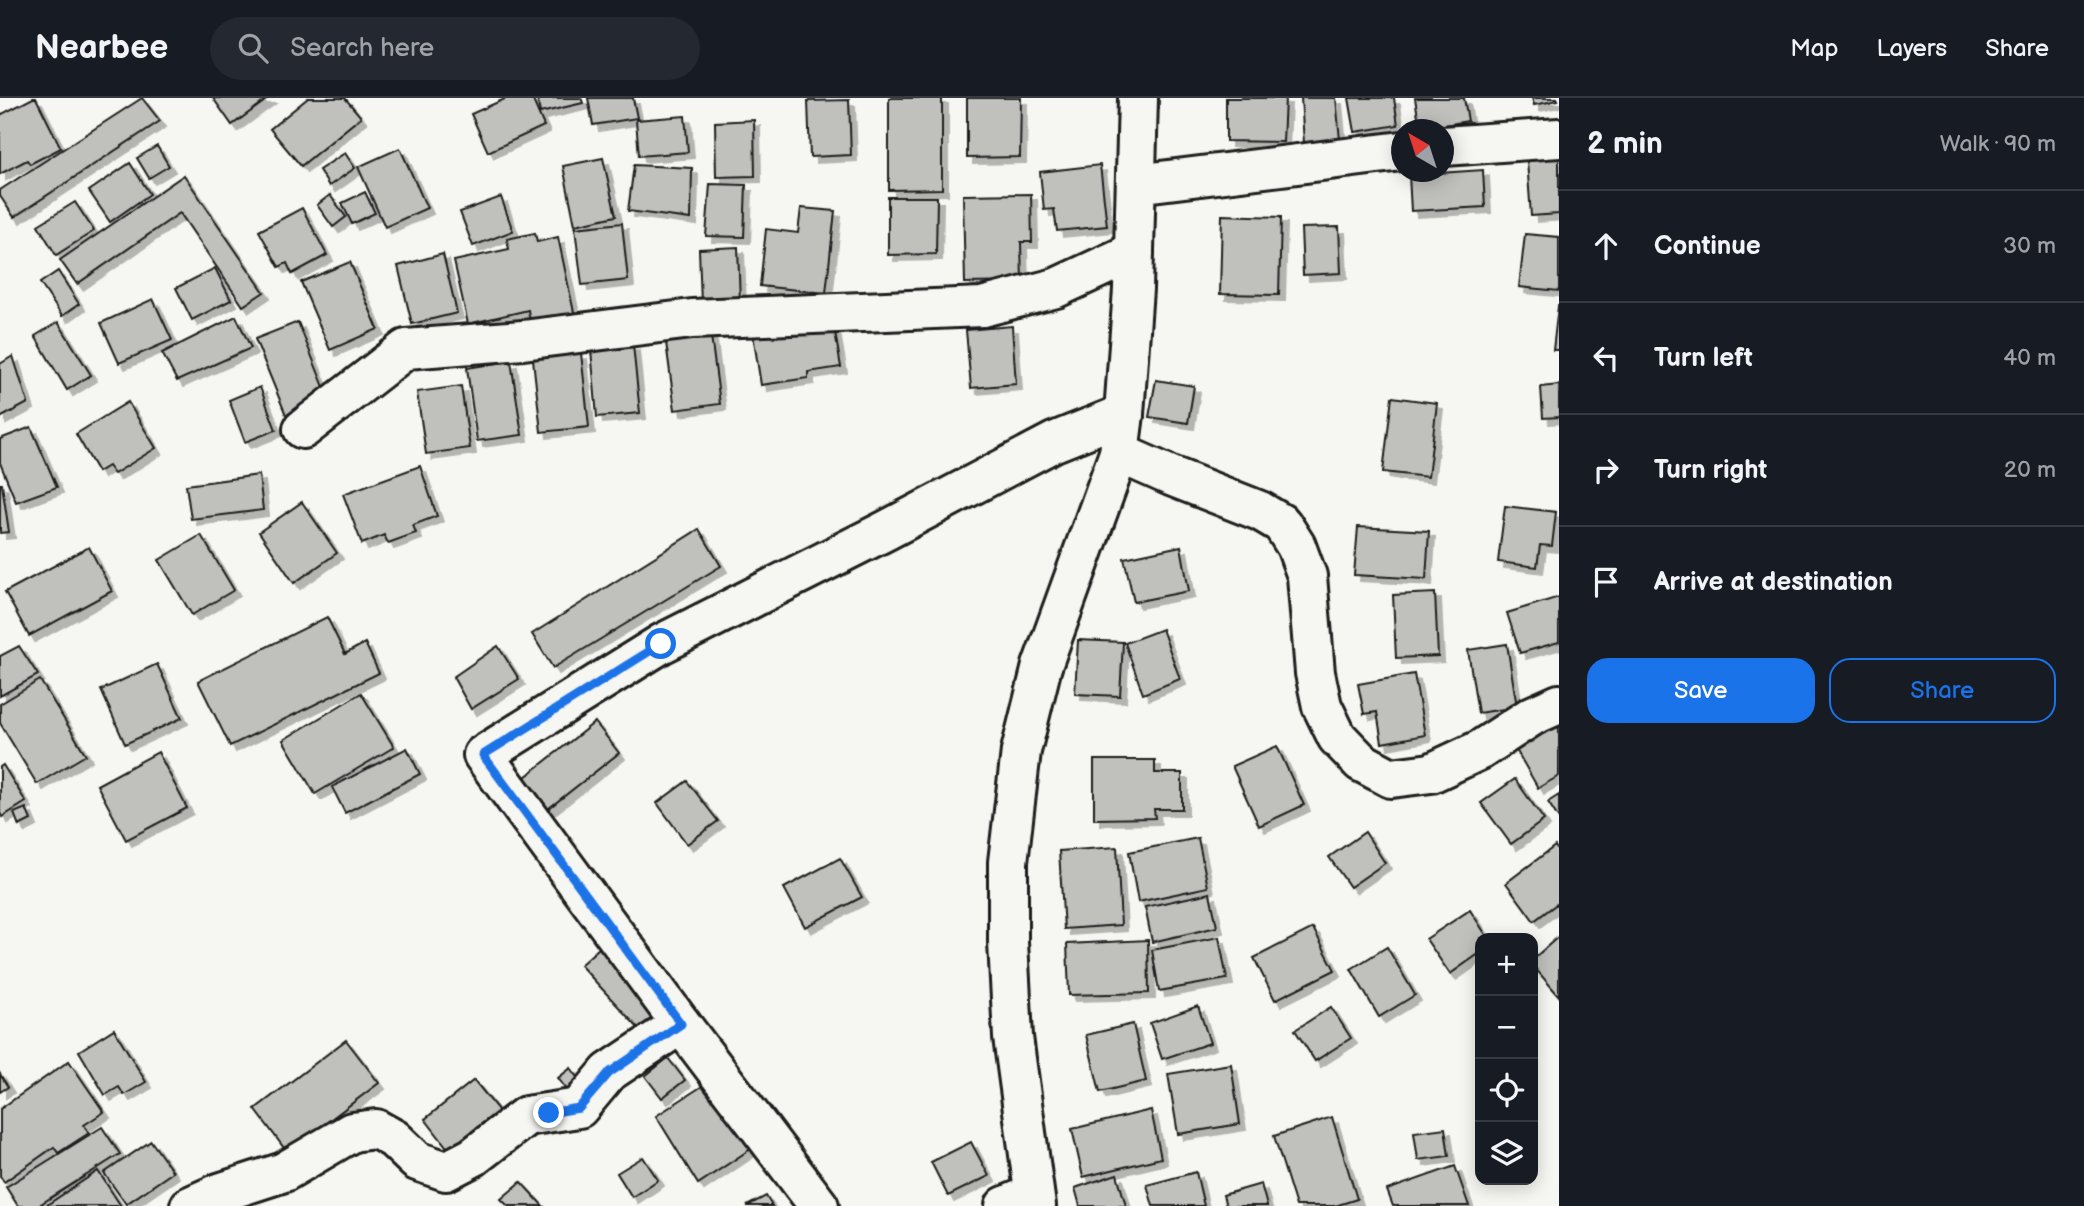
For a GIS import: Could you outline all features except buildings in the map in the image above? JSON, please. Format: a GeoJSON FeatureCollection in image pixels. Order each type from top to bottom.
{"type":"FeatureCollection","features":[{"type":"Feature","properties":{"kind":"street"},"geometry":{"type":"LineString","coordinates":[[1025,1202],[1008,942],[1008,862],[1021,751],[1042,666],[1119,453],[1124,415],[1134,252],[1138,98]]}},
{"type":"Feature","properties":{"kind":"street"},"geometry":{"type":"LineString","coordinates":[[1454,145],[1559,138]]}},
{"type":"Feature","properties":{"kind":"street"},"geometry":{"type":"LineString","coordinates":[[1136,184],[1391,152]]}},
{"type":"Feature","properties":{"kind":"street"},"geometry":{"type":"LineString","coordinates":[[303,429],[406,349],[523,340],[692,319],[982,307],[1056,288],[1134,252]]}},
{"type":"Feature","properties":{"kind":"street"},"geometry":{"type":"LineString","coordinates":[[819,1206],[483,755],[661,644],[1054,442],[1124,415]]}},
{"type":"Feature","properties":{"kind":"street"},"geometry":{"type":"LineString","coordinates":[[1119,453],[1261,511],[1282,524],[1296,546],[1307,576],[1315,673],[1322,706],[1337,737],[1361,762],[1391,778],[1431,773],[1480,750],[1532,716],[1559,704]]}},
{"type":"Feature","properties":{"kind":"street"},"geometry":{"type":"LineString","coordinates":[[190,1206],[219,1193],[284,1172],[352,1132],[376,1129],[394,1139],[417,1161],[446,1171],[473,1157],[526,1116],[579,1108],[609,1073],[681,1024]]}},
{"type":"Feature","properties":{"kind":"route"},"geometry":{"type":"LineString","coordinates":[[549,1113],[579,1108],[609,1073],[681,1024],[483,755],[661,644]]}}]}
